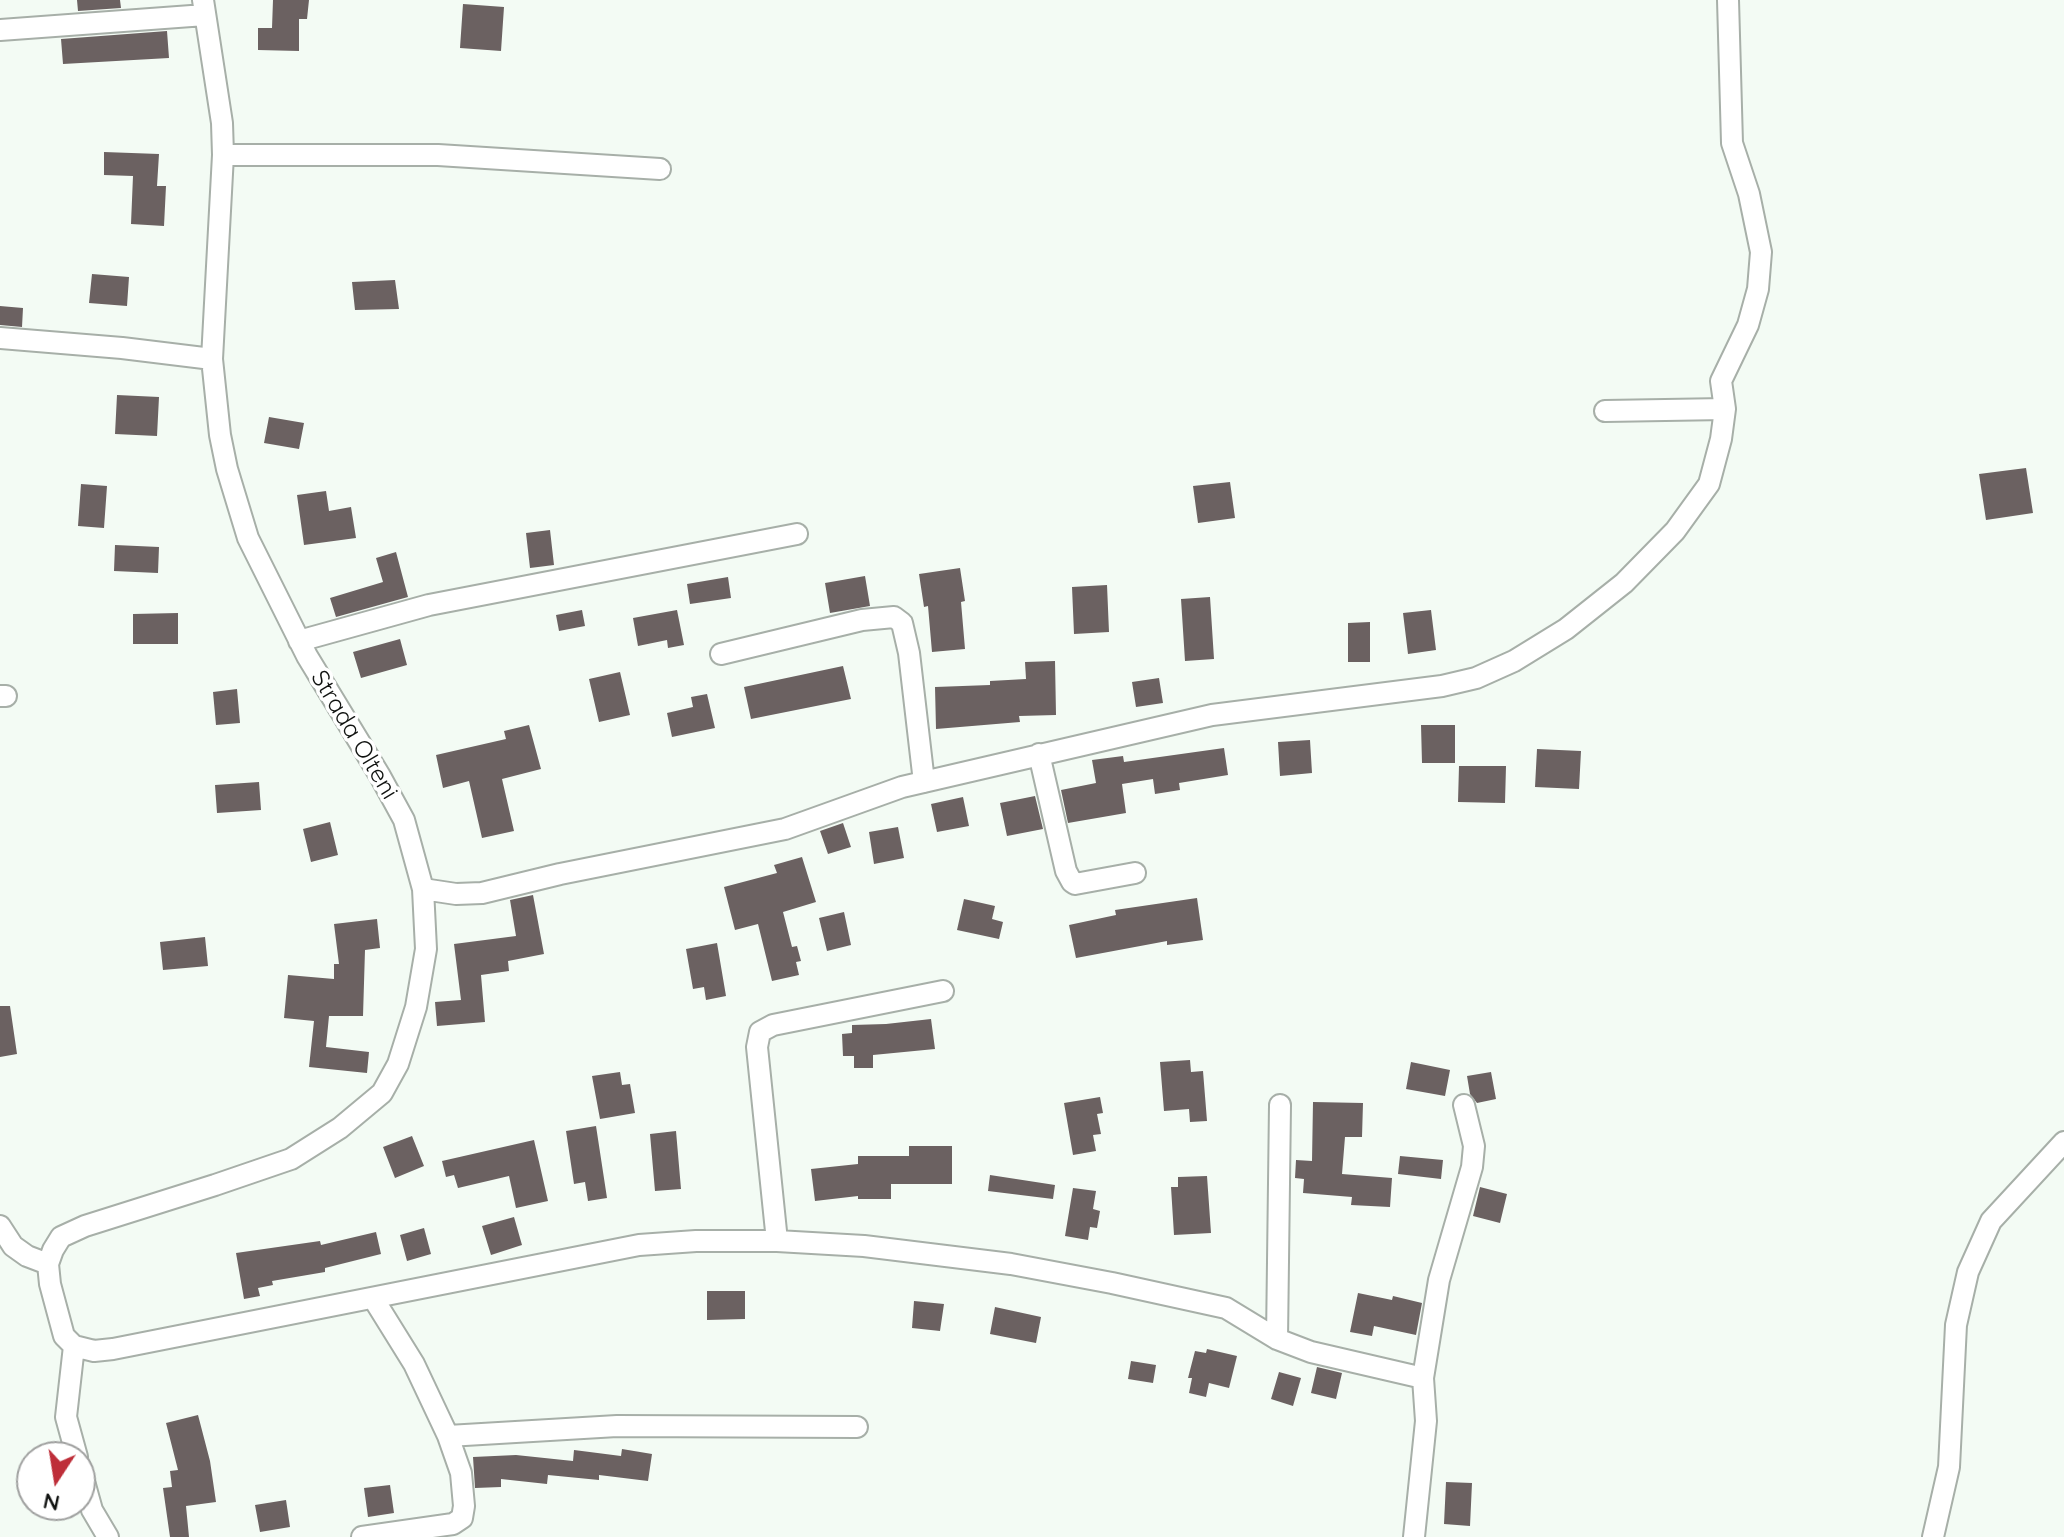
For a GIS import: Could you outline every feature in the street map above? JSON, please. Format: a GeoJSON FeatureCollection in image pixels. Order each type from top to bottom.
{"type":"FeatureCollection","features":[{"type":"Feature","properties":{"kind":"street"},"geometry":{"type":"LineString","coordinates":[[423,889],[456,894],[482,893],[560,874],[785,829],[924,782],[1212,715],[1442,686],[1476,678],[1514,661],[1566,629],[1624,583],[1675,531],[1709,484],[1721,439],[1725,409],[1721,381],[1748,325],[1758,289],[1761,252],[1749,194],[1732,143],[1728,0]]}},
{"type":"Feature","properties":{"kind":"street"},"geometry":{"type":"LineString","coordinates":[[0,30],[204,8]]}},
{"type":"Feature","properties":{"kind":"street","name":"Strada Olteni"},"geometry":{"type":"LineString","coordinates":[[48,1264],[61,1237],[85,1226],[291,1159],[340,1128],[382,1093],[398,1064],[416,1007],[426,949],[423,889],[404,820],[299,641],[248,538],[220,435],[212,359],[222,123],[204,8]]}},
{"type":"Feature","properties":{"kind":"street"},"geometry":{"type":"LineString","coordinates":[[223,155],[438,155],[660,169]]}},
{"type":"Feature","properties":{"kind":"street"},"geometry":{"type":"LineString","coordinates":[[0,338],[212,359]]}},
{"type":"Feature","properties":{"kind":"street"},"geometry":{"type":"LineString","coordinates":[[1605,411],[1725,409]]}},
{"type":"Feature","properties":{"kind":"street"},"geometry":{"type":"LineString","coordinates":[[299,641],[429,605],[797,534]]}},
{"type":"Feature","properties":{"kind":"street"},"geometry":{"type":"LineString","coordinates":[[721,654],[862,620],[894,617],[902,623],[909,653],[924,782]]}},
{"type":"Feature","properties":{"kind":"street"},"geometry":{"type":"LineString","coordinates":[[1039,754],[1066,871],[1072,882],[1075,884],[1135,873]]}},
{"type":"Feature","properties":{"kind":"street"},"geometry":{"type":"LineString","coordinates":[[777,1241],[757,1047],[760,1032],[773,1025],[943,991]]}},
{"type":"Feature","properties":{"kind":"street"},"geometry":{"type":"LineString","coordinates":[[1277,1339],[1280,1105]]}},
{"type":"Feature","properties":{"kind":"street"},"geometry":{"type":"LineString","coordinates":[[1414,1537],[1426,1421],[1423,1378],[1439,1280],[1472,1167],[1474,1146],[1464,1105]]}},
{"type":"Feature","properties":{"kind":"street"},"geometry":{"type":"LineString","coordinates":[[1933,1537],[1949,1467],[1956,1325],[1968,1272],[1991,1221],[2064,1142]]}},
{"type":"Feature","properties":{"kind":"street"},"geometry":{"type":"LineString","coordinates":[[0,1226],[13,1246],[27,1256],[48,1264],[64,1336],[74,1346],[94,1351],[639,1245],[777,1241],[864,1246],[1011,1264],[1112,1283],[1226,1308],[1277,1339],[1311,1352],[1423,1378]]}},
{"type":"Feature","properties":{"kind":"street"},"geometry":{"type":"LineString","coordinates":[[362,1537],[453,1524],[462,1518],[464,1506],[461,1473],[448,1436],[414,1364],[373,1298]]}},
{"type":"Feature","properties":{"kind":"street"},"geometry":{"type":"LineString","coordinates":[[73,1441],[66,1417],[74,1346]]}},
{"type":"Feature","properties":{"kind":"street"},"geometry":{"type":"LineString","coordinates":[[448,1436],[617,1426],[857,1427]]}},
{"type":"Feature","properties":{"kind":"street"},"geometry":{"type":"LineString","coordinates":[[96,1517],[108,1537]]}},
{"type":"Feature","properties":{"kind":"building"},"geometry":{"type":"Polygon","coordinates":[[[77,0],[120,0],[121,8],[78,11],[77,0]]]}},
{"type":"Feature","properties":{"kind":"building"},"geometry":{"type":"Polygon","coordinates":[[[273,0],[309,0],[307,19],[299,19],[299,51],[258,50],[258,28],[272,28],[273,0]]]}},
{"type":"Feature","properties":{"kind":"building"},"geometry":{"type":"Polygon","coordinates":[[[463,4],[504,7],[501,51],[460,48],[463,4]]]}},
{"type":"Feature","properties":{"kind":"building"},"geometry":{"type":"Polygon","coordinates":[[[167,31],[169,58],[63,64],[61,39],[167,31]]]}},
{"type":"Feature","properties":{"kind":"building"},"geometry":{"type":"Polygon","coordinates":[[[104,152],[159,154],[157,186],[166,186],[164,226],[131,224],[133,176],[104,175],[104,152]]]}},
{"type":"Feature","properties":{"kind":"building"},"geometry":{"type":"Polygon","coordinates":[[[92,274],[129,277],[127,306],[89,303],[92,274]]]}},
{"type":"Feature","properties":{"kind":"building"},"geometry":{"type":"Polygon","coordinates":[[[395,280],[399,309],[355,310],[352,282],[395,280]]]}},
{"type":"Feature","properties":{"kind":"building"},"geometry":{"type":"Polygon","coordinates":[[[0,306],[23,308],[22,327],[0,325],[0,306]]]}},
{"type":"Feature","properties":{"kind":"building"},"geometry":{"type":"Polygon","coordinates":[[[117,395],[159,397],[157,436],[115,434],[117,395]]]}},
{"type":"Feature","properties":{"kind":"building"},"geometry":{"type":"Polygon","coordinates":[[[269,417],[304,423],[299,449],[264,443],[269,417]]]}},
{"type":"Feature","properties":{"kind":"building"},"geometry":{"type":"Polygon","coordinates":[[[2026,468],[2033,513],[1986,520],[1979,474],[2026,468]]]}},
{"type":"Feature","properties":{"kind":"building"},"geometry":{"type":"Polygon","coordinates":[[[1230,482],[1235,518],[1198,523],[1193,486],[1230,482]]]}},
{"type":"Feature","properties":{"kind":"building"},"geometry":{"type":"Polygon","coordinates":[[[81,484],[107,486],[104,528],[78,526],[81,484]]]}},
{"type":"Feature","properties":{"kind":"building"},"geometry":{"type":"Polygon","coordinates":[[[326,491],[329,511],[351,507],[356,538],[304,545],[297,495],[326,491]]]}},
{"type":"Feature","properties":{"kind":"building"},"geometry":{"type":"Polygon","coordinates":[[[550,530],[554,565],[530,568],[526,533],[550,530]]]}},
{"type":"Feature","properties":{"kind":"building"},"geometry":{"type":"Polygon","coordinates":[[[115,545],[159,547],[158,573],[114,571],[115,545]]]}},
{"type":"Feature","properties":{"kind":"building"},"geometry":{"type":"Polygon","coordinates":[[[396,552],[408,597],[336,617],[330,598],[383,582],[376,558],[396,552]]]}},
{"type":"Feature","properties":{"kind":"building"},"geometry":{"type":"Polygon","coordinates":[[[960,568],[965,601],[961,602],[965,649],[932,652],[928,606],[924,607],[919,574],[960,568]]]}},
{"type":"Feature","properties":{"kind":"building"},"geometry":{"type":"Polygon","coordinates":[[[865,576],[870,606],[830,613],[825,583],[865,576]]]}},
{"type":"Feature","properties":{"kind":"building"},"geometry":{"type":"Polygon","coordinates":[[[728,577],[731,598],[690,604],[687,584],[728,577]]]}},
{"type":"Feature","properties":{"kind":"building"},"geometry":{"type":"Polygon","coordinates":[[[1107,585],[1109,632],[1074,634],[1072,587],[1107,585]]]}},
{"type":"Feature","properties":{"kind":"building"},"geometry":{"type":"Polygon","coordinates":[[[1210,597],[1214,659],[1185,661],[1181,599],[1210,597]]]}},
{"type":"Feature","properties":{"kind":"building"},"geometry":{"type":"Polygon","coordinates":[[[582,610],[585,626],[559,631],[556,615],[582,610]]]}},
{"type":"Feature","properties":{"kind":"building"},"geometry":{"type":"Polygon","coordinates":[[[677,610],[684,645],[668,648],[667,640],[638,646],[633,618],[677,610]]]}},
{"type":"Feature","properties":{"kind":"building"},"geometry":{"type":"Polygon","coordinates":[[[1431,610],[1436,650],[1408,654],[1403,613],[1431,610]]]}},
{"type":"Feature","properties":{"kind":"building"},"geometry":{"type":"Polygon","coordinates":[[[178,613],[178,644],[133,644],[133,614],[178,613]]]}},
{"type":"Feature","properties":{"kind":"building"},"geometry":{"type":"Polygon","coordinates":[[[1370,622],[1370,662],[1348,662],[1348,623],[1370,622]]]}},
{"type":"Feature","properties":{"kind":"building"},"geometry":{"type":"Polygon","coordinates":[[[400,639],[407,665],[361,678],[353,652],[400,639]]]}},
{"type":"Feature","properties":{"kind":"building"},"geometry":{"type":"Polygon","coordinates":[[[1055,661],[1056,715],[1019,716],[1020,722],[936,729],[935,687],[990,685],[990,681],[1026,679],[1025,662],[1055,661]]]}},
{"type":"Feature","properties":{"kind":"building"},"geometry":{"type":"Polygon","coordinates":[[[843,666],[851,699],[751,719],[744,687],[843,666]]]}},
{"type":"Feature","properties":{"kind":"building"},"geometry":{"type":"Polygon","coordinates":[[[620,672],[630,715],[599,722],[589,679],[620,672]]]}},
{"type":"Feature","properties":{"kind":"building"},"geometry":{"type":"Polygon","coordinates":[[[1159,678],[1163,703],[1136,707],[1132,682],[1159,678]]]}},
{"type":"Feature","properties":{"kind":"building"},"geometry":{"type":"Polygon","coordinates":[[[237,689],[240,723],[216,725],[213,692],[237,689]]]}},
{"type":"Feature","properties":{"kind":"building"},"geometry":{"type":"Polygon","coordinates":[[[707,694],[715,728],[672,737],[667,713],[693,707],[691,697],[707,694]]]}},
{"type":"Feature","properties":{"kind":"building"},"geometry":{"type":"Polygon","coordinates":[[[529,725],[541,769],[502,779],[514,831],[482,838],[469,781],[443,788],[436,755],[506,739],[504,731],[529,725]]]}},
{"type":"Feature","properties":{"kind":"building"},"geometry":{"type":"Polygon","coordinates":[[[1421,725],[1455,725],[1455,763],[1422,763],[1421,725]]]}},
{"type":"Feature","properties":{"kind":"building"},"geometry":{"type":"Polygon","coordinates":[[[1310,740],[1312,773],[1280,776],[1278,742],[1310,740]]]}},
{"type":"Feature","properties":{"kind":"building"},"geometry":{"type":"Polygon","coordinates":[[[1224,748],[1228,775],[1179,783],[1180,790],[1155,794],[1153,779],[1122,784],[1126,813],[1068,823],[1061,790],[1096,783],[1092,760],[1123,756],[1124,762],[1224,748]]]}},
{"type":"Feature","properties":{"kind":"building"},"geometry":{"type":"Polygon","coordinates":[[[1537,749],[1581,751],[1579,789],[1535,787],[1537,749]]]}},
{"type":"Feature","properties":{"kind":"building"},"geometry":{"type":"Polygon","coordinates":[[[1459,766],[1506,766],[1505,803],[1458,802],[1459,766]]]}},
{"type":"Feature","properties":{"kind":"building"},"geometry":{"type":"Polygon","coordinates":[[[259,782],[261,810],[217,813],[215,785],[259,782]]]}},
{"type":"Feature","properties":{"kind":"building"},"geometry":{"type":"Polygon","coordinates":[[[1035,796],[1043,829],[1007,836],[1000,803],[1035,796]]]}},
{"type":"Feature","properties":{"kind":"building"},"geometry":{"type":"Polygon","coordinates":[[[963,797],[969,826],[937,832],[931,804],[963,797]]]}},
{"type":"Feature","properties":{"kind":"building"},"geometry":{"type":"Polygon","coordinates":[[[330,822],[338,855],[311,862],[303,829],[330,822]]]}},
{"type":"Feature","properties":{"kind":"building"},"geometry":{"type":"Polygon","coordinates":[[[843,823],[851,847],[828,854],[820,831],[843,823]]]}},
{"type":"Feature","properties":{"kind":"building"},"geometry":{"type":"Polygon","coordinates":[[[898,827],[904,858],[874,864],[869,832],[898,827]]]}},
{"type":"Feature","properties":{"kind":"building"},"geometry":{"type":"Polygon","coordinates":[[[802,857],[816,902],[783,912],[792,947],[797,946],[801,961],[796,962],[799,975],[772,981],[758,924],[735,930],[724,887],[777,873],[774,865],[802,857]]]}},
{"type":"Feature","properties":{"kind":"building"},"geometry":{"type":"Polygon","coordinates":[[[533,895],[544,954],[508,961],[509,971],[481,975],[485,1022],[437,1026],[435,1002],[461,1000],[454,944],[516,936],[510,900],[533,895]]]}},
{"type":"Feature","properties":{"kind":"building"},"geometry":{"type":"Polygon","coordinates":[[[1197,898],[1203,940],[1167,945],[1167,941],[1076,958],[1069,925],[1116,915],[1115,910],[1197,898]]]}},
{"type":"Feature","properties":{"kind":"building"},"geometry":{"type":"Polygon","coordinates":[[[964,899],[995,906],[992,919],[1003,922],[999,939],[957,930],[964,899]]]}},
{"type":"Feature","properties":{"kind":"building"},"geometry":{"type":"Polygon","coordinates":[[[844,912],[851,945],[827,951],[819,918],[844,912]]]}},
{"type":"Feature","properties":{"kind":"building"},"geometry":{"type":"Polygon","coordinates":[[[377,919],[380,948],[365,950],[363,1016],[329,1016],[326,1047],[369,1052],[367,1073],[309,1067],[314,1021],[284,1018],[288,975],[334,979],[334,964],[339,964],[334,924],[377,919]]]}},
{"type":"Feature","properties":{"kind":"building"},"geometry":{"type":"Polygon","coordinates":[[[205,937],[208,966],[163,970],[160,942],[205,937]]]}},
{"type":"Feature","properties":{"kind":"building"},"geometry":{"type":"Polygon","coordinates":[[[717,943],[726,996],[706,1000],[704,987],[693,989],[686,949],[717,943]]]}},
{"type":"Feature","properties":{"kind":"building"},"geometry":{"type":"Polygon","coordinates":[[[0,1006],[10,1006],[17,1054],[0,1057],[0,1006]]]}},
{"type":"Feature","properties":{"kind":"building"},"geometry":{"type":"Polygon","coordinates":[[[931,1019],[935,1049],[873,1055],[873,1068],[854,1068],[854,1056],[843,1056],[842,1034],[852,1033],[852,1025],[931,1019]]]}},
{"type":"Feature","properties":{"kind":"building"},"geometry":{"type":"Polygon","coordinates":[[[1190,1060],[1191,1072],[1203,1071],[1207,1121],[1190,1122],[1189,1109],[1164,1111],[1160,1062],[1190,1060]]]}},
{"type":"Feature","properties":{"kind":"building"},"geometry":{"type":"Polygon","coordinates":[[[1411,1062],[1450,1070],[1445,1096],[1406,1089],[1411,1062]]]}},
{"type":"Feature","properties":{"kind":"building"},"geometry":{"type":"Polygon","coordinates":[[[620,1072],[622,1085],[630,1084],[635,1113],[600,1119],[592,1076],[620,1072]]]}},
{"type":"Feature","properties":{"kind":"building"},"geometry":{"type":"Polygon","coordinates":[[[1491,1072],[1496,1099],[1477,1103],[1470,1094],[1467,1076],[1491,1072]]]}},
{"type":"Feature","properties":{"kind":"building"},"geometry":{"type":"Polygon","coordinates":[[[1100,1097],[1103,1113],[1097,1114],[1101,1134],[1093,1135],[1096,1151],[1073,1155],[1064,1103],[1100,1097]]]}},
{"type":"Feature","properties":{"kind":"building"},"geometry":{"type":"Polygon","coordinates":[[[1313,1102],[1363,1103],[1362,1137],[1345,1137],[1342,1174],[1392,1178],[1390,1207],[1351,1205],[1352,1197],[1303,1193],[1304,1179],[1295,1178],[1296,1160],[1312,1161],[1313,1102]]]}},
{"type":"Feature","properties":{"kind":"building"},"geometry":{"type":"Polygon","coordinates":[[[596,1126],[607,1198],[588,1201],[585,1182],[574,1184],[566,1131],[596,1126]]]}},
{"type":"Feature","properties":{"kind":"building"},"geometry":{"type":"Polygon","coordinates":[[[676,1131],[681,1189],[655,1191],[650,1134],[676,1131]]]}},
{"type":"Feature","properties":{"kind":"building"},"geometry":{"type":"Polygon","coordinates":[[[412,1136],[424,1166],[395,1178],[383,1147],[412,1136]]]}},
{"type":"Feature","properties":{"kind":"building"},"geometry":{"type":"Polygon","coordinates":[[[534,1140],[548,1201],[516,1208],[509,1176],[458,1188],[454,1175],[446,1177],[442,1161],[534,1140]]]}},
{"type":"Feature","properties":{"kind":"building"},"geometry":{"type":"Polygon","coordinates":[[[909,1146],[952,1146],[952,1184],[891,1184],[891,1199],[858,1199],[858,1196],[815,1201],[811,1169],[858,1164],[858,1156],[909,1156],[909,1146]]]}},
{"type":"Feature","properties":{"kind":"building"},"geometry":{"type":"Polygon","coordinates":[[[1400,1156],[1443,1160],[1441,1179],[1398,1174],[1400,1156]]]}},
{"type":"Feature","properties":{"kind":"building"},"geometry":{"type":"Polygon","coordinates":[[[990,1175],[1055,1185],[1053,1199],[988,1191],[990,1175]]]}},
{"type":"Feature","properties":{"kind":"building"},"geometry":{"type":"Polygon","coordinates":[[[1207,1176],[1211,1233],[1174,1235],[1171,1187],[1178,1187],[1178,1177],[1207,1176]]]}},
{"type":"Feature","properties":{"kind":"building"},"geometry":{"type":"Polygon","coordinates":[[[1480,1187],[1507,1194],[1500,1223],[1473,1216],[1480,1187]]]}},
{"type":"Feature","properties":{"kind":"building"},"geometry":{"type":"Polygon","coordinates":[[[1073,1188],[1096,1191],[1093,1209],[1100,1211],[1097,1228],[1090,1227],[1088,1240],[1065,1236],[1073,1188]]]}},
{"type":"Feature","properties":{"kind":"building"},"geometry":{"type":"Polygon","coordinates":[[[514,1217],[522,1245],[491,1255],[482,1226],[514,1217]]]}},
{"type":"Feature","properties":{"kind":"building"},"geometry":{"type":"Polygon","coordinates":[[[424,1228],[431,1254],[407,1261],[400,1235],[424,1228]]]}},
{"type":"Feature","properties":{"kind":"building"},"geometry":{"type":"Polygon","coordinates":[[[376,1232],[381,1254],[325,1268],[325,1272],[272,1281],[273,1285],[258,1288],[260,1296],[244,1299],[236,1253],[320,1241],[321,1245],[376,1232]]]}},
{"type":"Feature","properties":{"kind":"building"},"geometry":{"type":"Polygon","coordinates":[[[707,1291],[745,1291],[745,1319],[707,1320],[707,1291]]]}},
{"type":"Feature","properties":{"kind":"building"},"geometry":{"type":"Polygon","coordinates":[[[1358,1293],[1392,1300],[1393,1296],[1422,1303],[1416,1335],[1374,1326],[1372,1336],[1350,1332],[1358,1293]]]}},
{"type":"Feature","properties":{"kind":"building"},"geometry":{"type":"Polygon","coordinates":[[[914,1301],[944,1304],[940,1331],[912,1328],[914,1301]]]}},
{"type":"Feature","properties":{"kind":"building"},"geometry":{"type":"Polygon","coordinates":[[[995,1307],[1041,1317],[1036,1343],[990,1334],[995,1307]]]}},
{"type":"Feature","properties":{"kind":"building"},"geometry":{"type":"Polygon","coordinates":[[[1207,1349],[1237,1356],[1229,1388],[1209,1383],[1206,1397],[1189,1393],[1192,1378],[1188,1378],[1195,1351],[1206,1353],[1207,1349]]]}},
{"type":"Feature","properties":{"kind":"building"},"geometry":{"type":"Polygon","coordinates":[[[1131,1361],[1156,1365],[1153,1383],[1128,1379],[1131,1361]]]}},
{"type":"Feature","properties":{"kind":"building"},"geometry":{"type":"Polygon","coordinates":[[[1317,1367],[1342,1373],[1336,1399],[1311,1393],[1317,1367]]]}},
{"type":"Feature","properties":{"kind":"building"},"geometry":{"type":"Polygon","coordinates":[[[1279,1372],[1301,1378],[1293,1406],[1271,1399],[1279,1372]]]}},
{"type":"Feature","properties":{"kind":"building"},"geometry":{"type":"Polygon","coordinates":[[[198,1415],[210,1461],[216,1502],[186,1506],[189,1537],[170,1537],[163,1488],[172,1487],[170,1471],[178,1470],[166,1423],[198,1415]]]}},
{"type":"Feature","properties":{"kind":"building"},"geometry":{"type":"Polygon","coordinates":[[[622,1449],[652,1454],[648,1481],[599,1475],[599,1480],[548,1475],[547,1484],[501,1479],[501,1487],[475,1488],[473,1457],[516,1455],[573,1461],[574,1450],[621,1456],[622,1449]]]}},
{"type":"Feature","properties":{"kind":"building"},"geometry":{"type":"Polygon","coordinates":[[[1446,1482],[1472,1483],[1470,1526],[1444,1524],[1446,1482]]]}},
{"type":"Feature","properties":{"kind":"building"},"geometry":{"type":"Polygon","coordinates":[[[390,1485],[394,1513],[368,1517],[364,1488],[390,1485]]]}},
{"type":"Feature","properties":{"kind":"building"},"geometry":{"type":"Polygon","coordinates":[[[286,1500],[290,1527],[260,1532],[255,1505],[286,1500]]]}}]}
